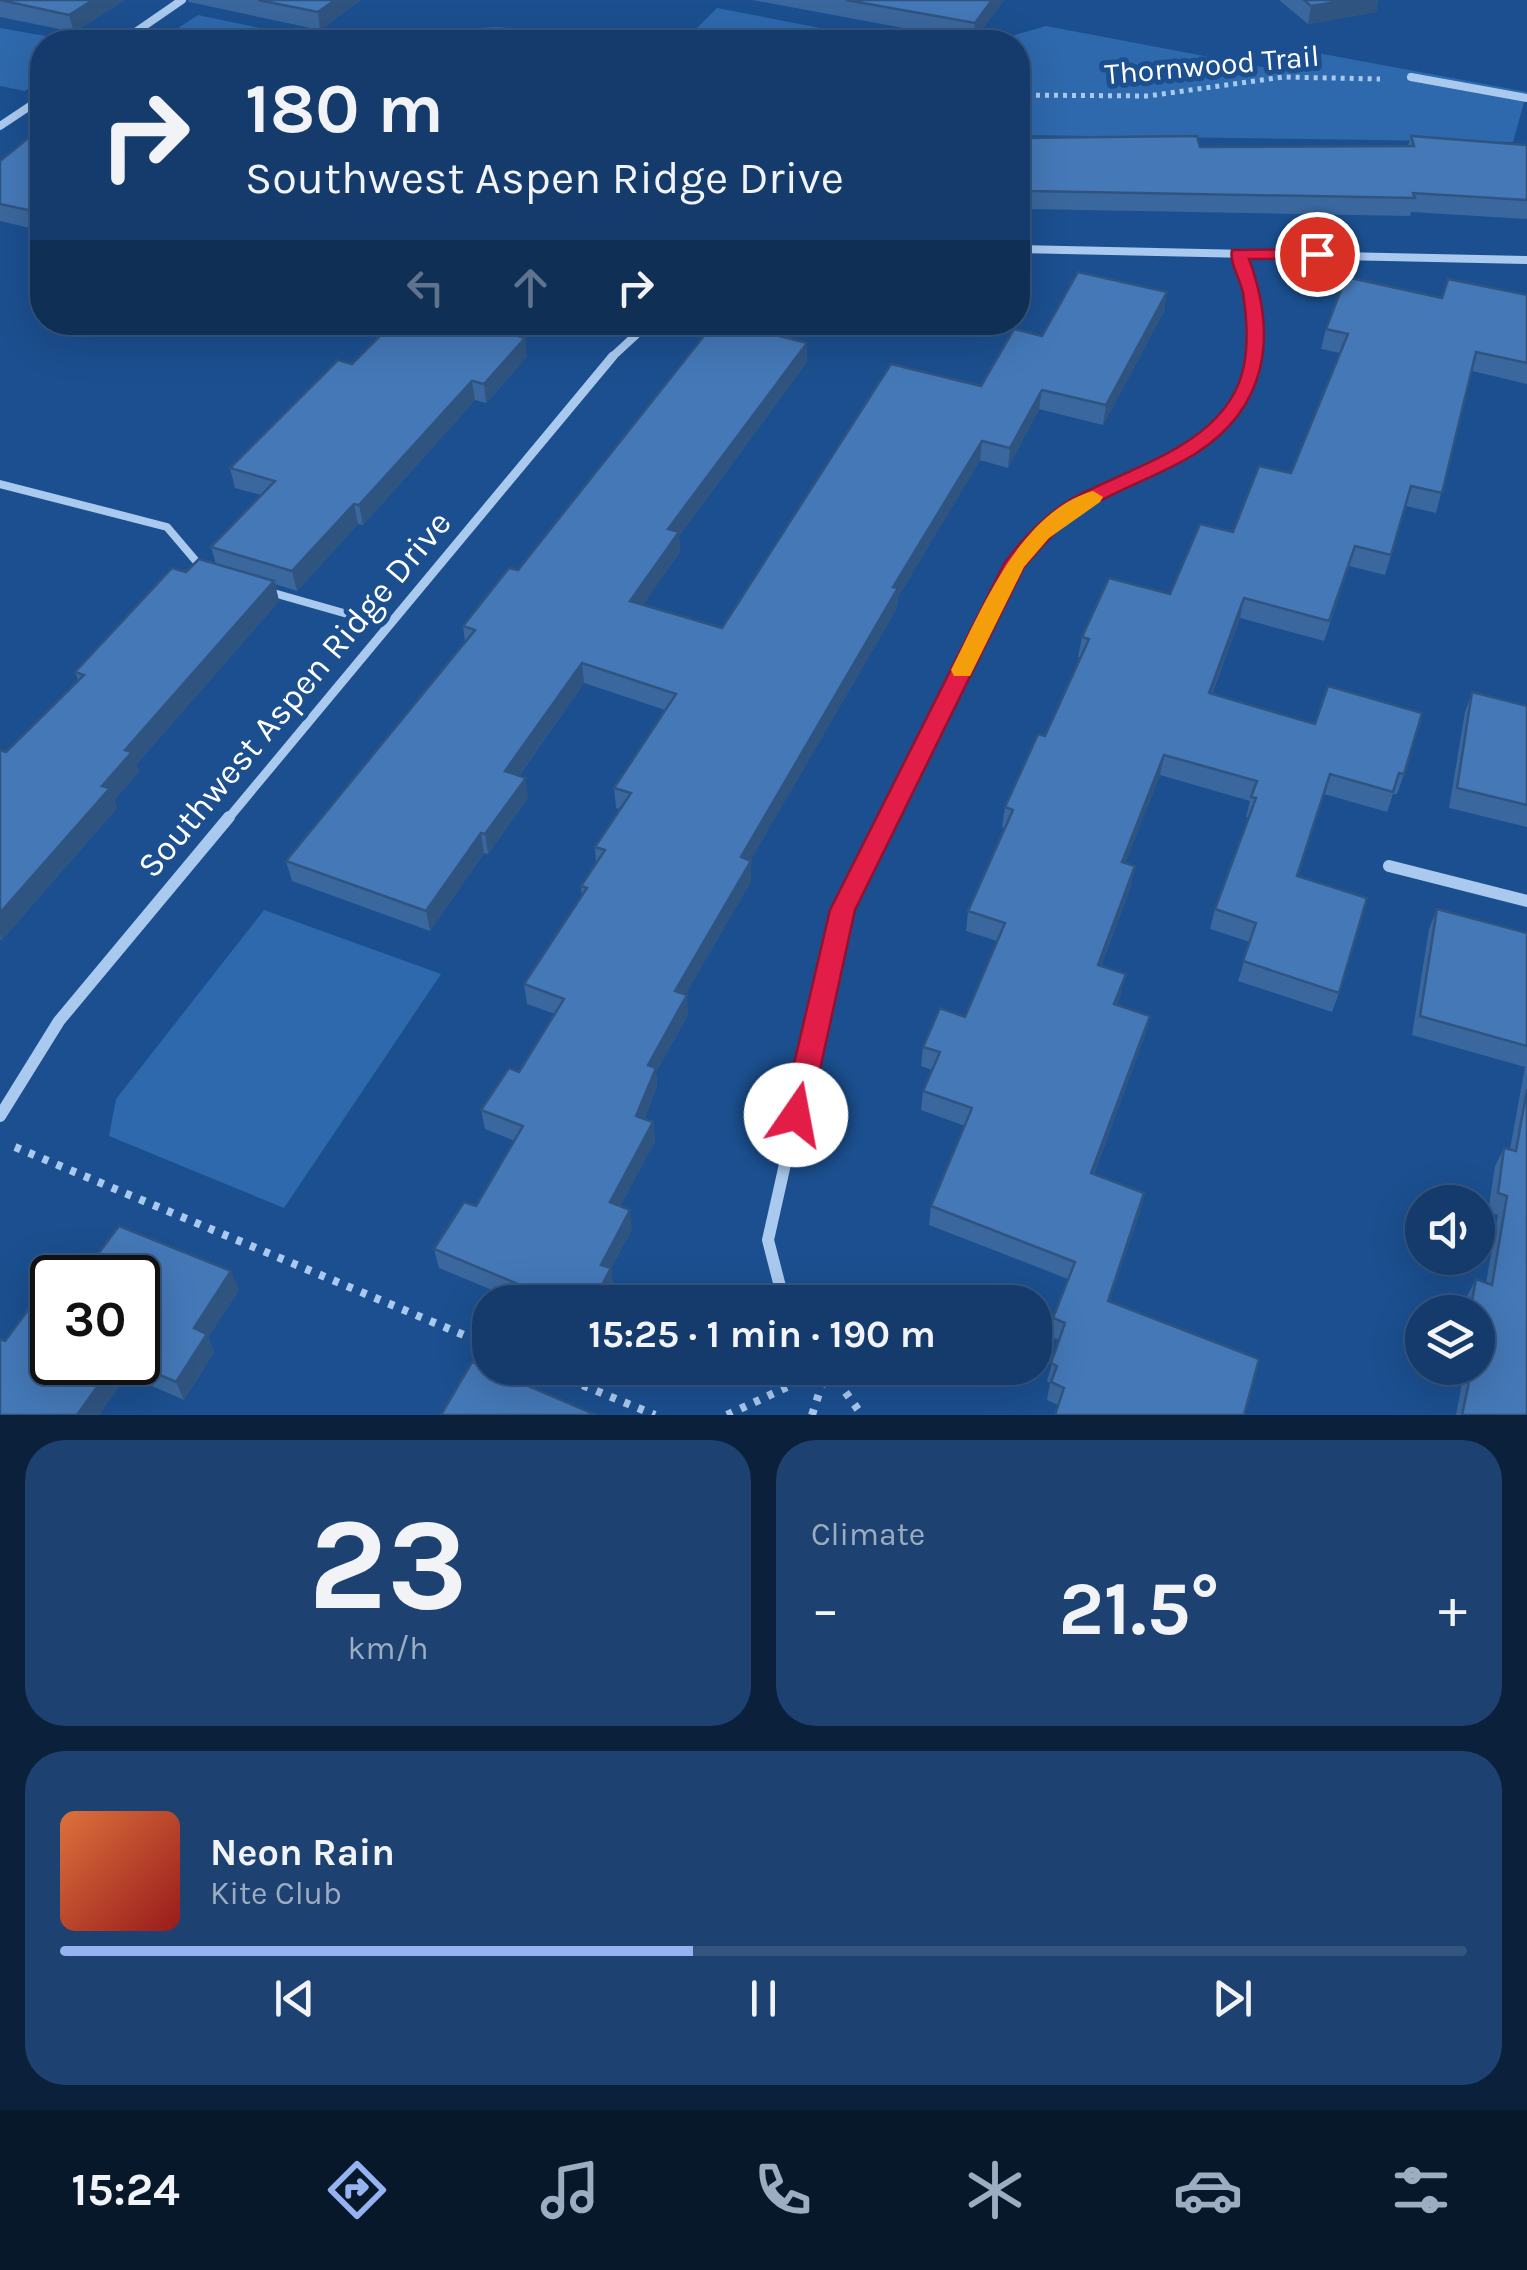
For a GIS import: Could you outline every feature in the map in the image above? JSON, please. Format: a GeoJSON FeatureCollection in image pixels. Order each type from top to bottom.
{"type":"FeatureCollection","features":[{"type":"Feature","properties":{"kind":"street"},"geometry":{"type":"LineString","coordinates":[[140,30],[182,0]]}},
{"type":"Feature","properties":{"kind":"street"},"geometry":{"type":"LineString","coordinates":[[1411,78],[1527,98]]}},
{"type":"Feature","properties":{"kind":"street"},"geometry":{"type":"LineString","coordinates":[[0,126],[30,106]]}},
{"type":"Feature","properties":{"kind":"street"},"geometry":{"type":"LineString","coordinates":[[1030,248],[1527,260]]}},
{"type":"Feature","properties":{"kind":"street"},"geometry":{"type":"LineString","coordinates":[[780,1285],[768,1240],[842,910],[1015,564],[1042,533],[1075,506],[1189,449],[1228,416],[1250,379],[1256,346],[1252,290],[1238,253]]}},
{"type":"Feature","properties":{"kind":"street","name":"Southwest Aspen Ridge Drive"},"geometry":{"type":"LineString","coordinates":[[0,1116],[59,1021],[632,335]]}},
{"type":"Feature","properties":{"kind":"street"},"geometry":{"type":"LineString","coordinates":[[1389,866],[1527,901]]}},
{"type":"Feature","properties":{"kind":"lane"},"geometry":{"type":"LineString","coordinates":[[0,484],[167,528],[205,571]]}},
{"type":"Feature","properties":{"kind":"lane"},"geometry":{"type":"LineString","coordinates":[[255,587],[386,626]]}},
{"type":"Feature","properties":{"kind":"path"},"geometry":{"type":"LineString","coordinates":[[144,27],[158,30]]}},
{"type":"Feature","properties":{"kind":"path","name":"Thornwood Trail"},"geometry":{"type":"LineString","coordinates":[[1030,96],[1148,96],[1284,77],[1411,78]]}},
{"type":"Feature","properties":{"kind":"path"},"geometry":{"type":"LineString","coordinates":[[0,1141],[472,1338]]}},
{"type":"Feature","properties":{"kind":"path"},"geometry":{"type":"LineString","coordinates":[[583,1385],[655,1415]]}},
{"type":"Feature","properties":{"kind":"path"},"geometry":{"type":"LineString","coordinates":[[727,1415],[791,1385]]}},
{"type":"Feature","properties":{"kind":"path"},"geometry":{"type":"LineString","coordinates":[[812,1415],[822,1385]]}},
{"type":"Feature","properties":{"kind":"path"},"geometry":{"type":"LineString","coordinates":[[840,1385],[862,1415]]}},
{"type":"Feature","properties":{"kind":"shaded area"},"geometry":{"type":"Polygon","coordinates":[[[717,8],[831,30],[695,30],[717,8]]]}},
{"type":"Feature","properties":{"kind":"shaded area"},"geometry":{"type":"Polygon","coordinates":[[[198,15],[269,30],[175,30],[198,15]]]}},
{"type":"Feature","properties":{"kind":"shaded area"},"geometry":{"type":"Polygon","coordinates":[[[1046,26],[1284,71],[1296,49],[1527,92],[1513,142],[1030,135],[1030,31],[1046,26]]]}},
{"type":"Feature","properties":{"kind":"shaded area"},"geometry":{"type":"Polygon","coordinates":[[[498,27],[527,30],[442,30],[498,27]]]}},
{"type":"Feature","properties":{"kind":"shaded area"},"geometry":{"type":"Polygon","coordinates":[[[0,28],[30,33],[30,87],[25,91],[0,86],[0,28]]]}},
{"type":"Feature","properties":{"kind":"shaded area"},"geometry":{"type":"Polygon","coordinates":[[[264,910],[441,974],[284,1208],[109,1136],[116,1099],[264,910]]]}},
{"type":"Feature","properties":{"kind":"building"},"geometry":{"type":"Polygon","coordinates":[[[0,0],[93,0],[69,15],[0,0]]]}},
{"type":"Feature","properties":{"kind":"building"},"geometry":{"type":"Polygon","coordinates":[[[258,0],[335,0],[318,12],[258,0]]]}},
{"type":"Feature","properties":{"kind":"building"},"geometry":{"type":"Polygon","coordinates":[[[846,0],[992,0],[975,23],[846,0]]]}},
{"type":"Feature","properties":{"kind":"building"},"geometry":{"type":"Polygon","coordinates":[[[1304,0],[1348,0],[1311,6],[1304,0]]]}},
{"type":"Feature","properties":{"kind":"building"},"geometry":{"type":"Polygon","coordinates":[[[1197,136],[1200,147],[1414,146],[1411,136],[1527,145],[1527,200],[1413,193],[1415,198],[1031,191],[1030,138],[1197,136]]]}},
{"type":"Feature","properties":{"kind":"building"},"geometry":{"type":"Polygon","coordinates":[[[30,137],[28,210],[0,204],[0,161],[30,137]]]}},
{"type":"Feature","properties":{"kind":"building"},"geometry":{"type":"Polygon","coordinates":[[[1078,272],[1167,292],[1106,405],[1042,390],[1010,448],[982,441],[893,587],[898,588],[741,857],[751,861],[675,991],[687,995],[648,1065],[656,1068],[636,1116],[653,1122],[610,1202],[630,1210],[601,1265],[611,1268],[602,1285],[520,1285],[434,1249],[464,1202],[476,1206],[523,1126],[481,1110],[509,1068],[519,1072],[564,999],[524,984],[587,888],[581,886],[605,850],[595,847],[631,793],[614,788],[676,694],[582,663],[505,771],[526,778],[426,911],[286,861],[475,630],[463,626],[509,568],[518,570],[705,335],[775,335],[807,343],[668,529],[679,532],[630,601],[722,628],[891,364],[981,386],[1011,335],[1042,336],[1078,272]]]}},
{"type":"Feature","properties":{"kind":"building"},"geometry":{"type":"Polygon","coordinates":[[[1346,277],[1442,298],[1448,279],[1527,295],[1527,363],[1476,352],[1442,493],[1411,486],[1391,555],[1355,546],[1329,621],[1244,598],[1209,693],[1315,724],[1328,686],[1422,713],[1404,774],[1399,773],[1393,792],[1330,774],[1297,876],[1367,898],[1339,993],[1243,961],[1256,923],[1215,909],[1256,798],[1251,797],[1257,781],[1164,755],[1122,862],[1135,866],[1098,965],[1126,974],[1114,1004],[1150,1016],[1091,1173],[1144,1193],[1108,1301],[1259,1359],[1244,1415],[1055,1415],[1064,1388],[1052,1382],[1057,1366],[1052,1360],[1065,1323],[1053,1318],[1075,1262],[931,1206],[972,1108],[923,1091],[940,1052],[923,1047],[940,1008],[965,1017],[1005,923],[968,911],[1013,810],[1005,807],[1038,734],[1045,736],[1089,639],[1082,637],[1109,578],[1170,594],[1200,524],[1233,532],[1259,466],[1291,473],[1348,334],[1326,329],[1346,277]]]}},
{"type":"Feature","properties":{"kind":"building"},"geometry":{"type":"Polygon","coordinates":[[[381,335],[525,338],[484,384],[472,381],[359,505],[354,504],[292,571],[211,547],[275,481],[230,468],[338,360],[352,364],[381,335]]]}},
{"type":"Feature","properties":{"kind":"building"},"geometry":{"type":"Polygon","coordinates":[[[199,559],[274,581],[125,750],[132,752],[102,786],[110,788],[0,913],[0,750],[6,752],[84,675],[75,672],[172,568],[186,572],[199,559]]]}},
{"type":"Feature","properties":{"kind":"building"},"geometry":{"type":"Polygon","coordinates":[[[1472,692],[1527,706],[1527,805],[1457,788],[1472,692]]]}},
{"type":"Feature","properties":{"kind":"building"},"geometry":{"type":"Polygon","coordinates":[[[1437,909],[1527,933],[1527,1046],[1420,1016],[1437,909]]]}},
{"type":"Feature","properties":{"kind":"building"},"geometry":{"type":"Polygon","coordinates":[[[1527,1089],[1527,1415],[1462,1415],[1468,1385],[1495,1385],[1495,1295],[1473,1295],[1476,1279],[1492,1285],[1495,1275],[1507,1196],[1498,1193],[1504,1148],[1516,1151],[1527,1089]]]}},
{"type":"Feature","properties":{"kind":"building"},"geometry":{"type":"Polygon","coordinates":[[[119,1226],[231,1271],[194,1328],[207,1334],[176,1382],[160,1375],[160,1255],[97,1255],[119,1226]]]}},
{"type":"Feature","properties":{"kind":"building"},"geometry":{"type":"Polygon","coordinates":[[[30,1307],[30,1385],[99,1385],[77,1415],[0,1415],[0,1339],[5,1341],[30,1307]]]}},
{"type":"Feature","properties":{"kind":"building"},"geometry":{"type":"Polygon","coordinates":[[[472,1362],[472,1385],[526,1385],[596,1415],[441,1415],[472,1362]]]}},
{"type":"Feature","properties":{"kind":"slow traffic"},"geometry":{"type":"LineString","coordinates":[[962,670],[1015,564],[1042,533],[1075,506],[1093,497]]}},
{"type":"Feature","properties":{"kind":"route"},"geometry":{"type":"LineString","coordinates":[[796,1115],[842,910],[1015,564],[1042,533],[1075,506],[1189,449],[1228,416],[1250,379],[1256,346],[1252,290],[1238,253],[1317,254]]}}]}
